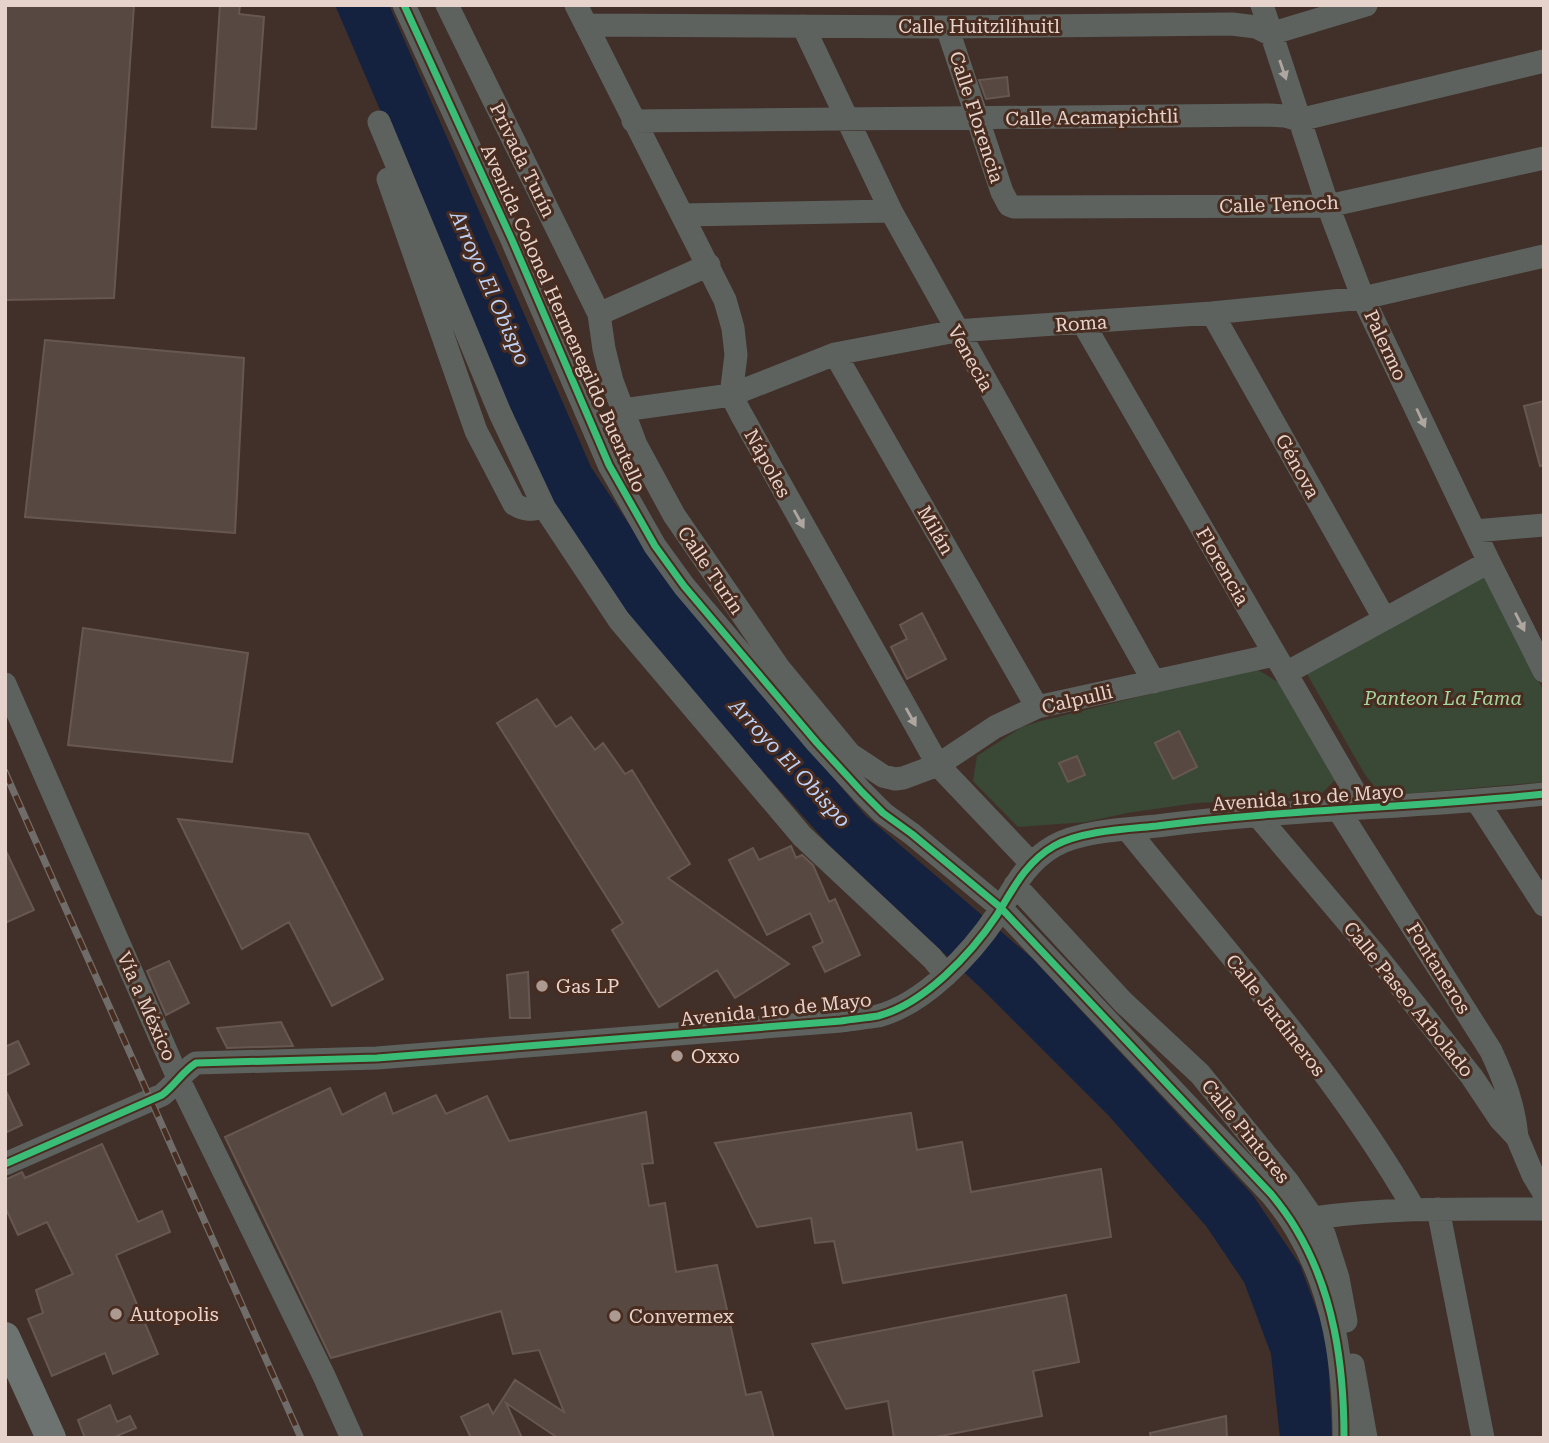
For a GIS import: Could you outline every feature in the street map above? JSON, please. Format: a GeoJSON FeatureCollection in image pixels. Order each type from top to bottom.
{"type":"FeatureCollection","features":[{"type":"Feature","properties":{"kind":"main road"},"geometry":{"type":"LineString","coordinates":[[5,1337],[51,1438]]}},
{"type":"Feature","properties":{"kind":"main road"},"geometry":{"type":"LineString","coordinates":[[5,1380],[34,1438]]}},
{"type":"Feature","properties":{"kind":"street","name":"Avenida Colonel Hermenegildo Buentello"},"geometry":{"type":"LineString","coordinates":[[404,5],[512,240],[609,465],[654,546],[702,607],[862,792],[999,911],[1271,1194],[1296,1228],[1316,1268],[1336,1332],[1341,1369],[1344,1438]]}},
{"type":"Feature","properties":{"kind":"street","name":"Privada Turín"},"geometry":{"type":"LineString","coordinates":[[447,5],[598,314]]}},
{"type":"Feature","properties":{"kind":"street","name":"Palermo"},"geometry":{"type":"LineString","coordinates":[[1262,5],[1328,206],[1363,298],[1544,671]]}},
{"type":"Feature","properties":{"kind":"street"},"geometry":{"type":"LineString","coordinates":[[1270,34],[1366,5]]}},
{"type":"Feature","properties":{"kind":"street"},"geometry":{"type":"LineString","coordinates":[[582,15],[725,300],[733,328],[736,355],[731,395]]}},
{"type":"Feature","properties":{"kind":"street","name":"Calle Huitzilíhuitl"},"geometry":{"type":"LineString","coordinates":[[582,15],[803,26],[1232,24],[1256,27],[1270,34]]}},
{"type":"Feature","properties":{"kind":"street","name":"Venecia"},"geometry":{"type":"LineString","coordinates":[[803,26],[891,211],[1154,682]]}},
{"type":"Feature","properties":{"kind":"street","name":"Calle Florencia"},"geometry":{"type":"LineString","coordinates":[[947,27],[1002,192],[1009,205]]}},
{"type":"Feature","properties":{"kind":"street","name":"Calle Acamapichtli"},"geometry":{"type":"LineString","coordinates":[[633,121],[1268,115],[1299,120],[1544,61]]}},
{"type":"Feature","properties":{"kind":"street"},"geometry":{"type":"LineString","coordinates":[[379,121],[500,413],[544,507],[619,621],[802,836],[949,972]]}},
{"type":"Feature","properties":{"kind":"street","name":"Calle Tenoch"},"geometry":{"type":"LineString","coordinates":[[1009,205],[1019,208],[1328,206],[1544,158]]}},
{"type":"Feature","properties":{"kind":"street"},"geometry":{"type":"LineString","coordinates":[[388,179],[476,431],[514,504],[530,511],[544,507]]}},
{"type":"Feature","properties":{"kind":"street"},"geometry":{"type":"LineString","coordinates":[[682,215],[891,211]]}},
{"type":"Feature","properties":{"kind":"street","name":"Roma"},"geometry":{"type":"LineString","coordinates":[[623,410],[731,395],[835,354],[956,331],[1212,313],[1363,298],[1544,256]]}},
{"type":"Feature","properties":{"kind":"street"},"geometry":{"type":"LineString","coordinates":[[598,314],[709,265]]}},
{"type":"Feature","properties":{"kind":"street","name":"Génova"},"geometry":{"type":"LineString","coordinates":[[1212,313],[1384,618]]}},
{"type":"Feature","properties":{"kind":"street","name":"Calle Turín"},"geometry":{"type":"LineString","coordinates":[[598,314],[612,381],[636,445],[674,515],[779,668],[850,754],[871,770],[894,779]]}},
{"type":"Feature","properties":{"kind":"street","name":"Florencia"},"geometry":{"type":"LineString","coordinates":[[1083,323],[1364,808]]}},
{"type":"Feature","properties":{"kind":"street","name":"Milán"},"geometry":{"type":"LineString","coordinates":[[835,354],[1037,707]]}},
{"type":"Feature","properties":{"kind":"street","name":"Nápoles"},"geometry":{"type":"LineString","coordinates":[[731,395],[938,765],[1031,863]]}},
{"type":"Feature","properties":{"kind":"street"},"geometry":{"type":"LineString","coordinates":[[1475,531],[1544,525]]}},
{"type":"Feature","properties":{"kind":"street","name":"Calpulli"},"geometry":{"type":"LineString","coordinates":[[894,779],[912,776],[938,765],[995,727],[1037,707],[1154,682],[1280,664],[1384,618],[1489,562]]}},
{"type":"Feature","properties":{"kind":"street","name":"Vía a México"},"geometry":{"type":"LineString","coordinates":[[5,684],[178,1078],[352,1438]]}},
{"type":"Feature","properties":{"kind":"street","name":"Avenida 1ro de Mayo"},"geometry":{"type":"LineString","coordinates":[[5,1164],[162,1095],[172,1088],[185,1070],[196,1063],[377,1058],[841,1021],[879,1015],[919,998],[949,972],[999,911],[1031,863],[1055,845],[1067,841],[1127,830],[1258,816],[1477,802],[1544,794]]}},
{"type":"Feature","properties":{"kind":"street"},"geometry":{"type":"LineString","coordinates":[[1477,802],[1544,905]]}},
{"type":"Feature","properties":{"kind":"street","name":"Fontaneros"},"geometry":{"type":"LineString","coordinates":[[1338,809],[1491,1051],[1509,1093],[1515,1114],[1517,1137]]}},
{"type":"Feature","properties":{"kind":"street","name":"Calle Paseo Arbolado"},"geometry":{"type":"LineString","coordinates":[[1258,816],[1379,959],[1472,1076],[1500,1119],[1517,1137],[1544,1193]]}},
{"type":"Feature","properties":{"kind":"street","name":"Calle Jardineros"},"geometry":{"type":"LineString","coordinates":[[1127,830],[1357,1117],[1414,1209]]}},
{"type":"Feature","properties":{"kind":"street","name":"Calle Pintores"},"geometry":{"type":"LineString","coordinates":[[1015,885],[1123,1002],[1200,1074],[1314,1218],[1324,1234],[1338,1278],[1366,1438]]}},
{"type":"Feature","properties":{"kind":"street"},"geometry":{"type":"LineString","coordinates":[[1314,1218],[1414,1209],[1544,1209]]}},
{"type":"Feature","properties":{"kind":"street"},"geometry":{"type":"LineString","coordinates":[[1438,1209],[1483,1438]]}},
{"type":"Feature","properties":{"kind":"green space","name":"Panteon La Fama"},"geometry":{"type":"Polygon","coordinates":[[[1483,572],[1544,692],[1544,782],[1381,796],[1364,773],[1303,667],[1483,572]]]}},
{"type":"Feature","properties":{"kind":"green space"},"geometry":{"type":"Polygon","coordinates":[[[1255,668],[1282,682],[1338,777],[1318,797],[1196,803],[1086,822],[1018,827],[973,781],[977,756],[1022,727],[1255,668]]]}},
{"type":"Feature","properties":{"kind":"water","name":"Arroyo El Obispo"},"geometry":{"type":"Polygon","coordinates":[[[335,5],[389,5],[591,467],[670,586],[865,815],[1032,958],[1252,1194],[1300,1265],[1327,1337],[1332,1438],[1280,1438],[1271,1354],[1244,1282],[1206,1226],[1109,1116],[985,992],[828,844],[625,618],[543,489],[335,5]]]}},
{"type":"Feature","properties":{"kind":"building"},"geometry":{"type":"Polygon","coordinates":[[[5,5],[134,5],[114,298],[5,300],[5,5]]]}},
{"type":"Feature","properties":{"kind":"building"},"geometry":{"type":"Polygon","coordinates":[[[220,5],[240,5],[239,14],[264,17],[256,129],[212,127],[220,5]]]}},
{"type":"Feature","properties":{"kind":"building"},"geometry":{"type":"Polygon","coordinates":[[[1007,77],[1009,96],[986,99],[979,80],[1007,77]]]}},
{"type":"Feature","properties":{"kind":"building"},"geometry":{"type":"Polygon","coordinates":[[[45,340],[244,358],[235,533],[25,517],[45,340]]]}},
{"type":"Feature","properties":{"kind":"building"},"geometry":{"type":"Polygon","coordinates":[[[1544,401],[1544,465],[1540,466],[1524,406],[1544,401]]]}},
{"type":"Feature","properties":{"kind":"building"},"geometry":{"type":"Polygon","coordinates":[[[922,613],[946,659],[907,679],[891,647],[907,639],[900,625],[922,613]]]}},
{"type":"Feature","properties":{"kind":"building"},"geometry":{"type":"Polygon","coordinates":[[[83,628],[248,653],[232,762],[68,745],[83,628]]]}},
{"type":"Feature","properties":{"kind":"building"},"geometry":{"type":"Polygon","coordinates":[[[537,699],[556,727],[571,717],[595,750],[603,743],[625,774],[632,770],[690,864],[668,878],[789,964],[735,998],[717,970],[659,1007],[612,930],[623,923],[497,723],[537,699]]]}},
{"type":"Feature","properties":{"kind":"building"},"geometry":{"type":"Polygon","coordinates":[[[1179,731],[1197,767],[1173,779],[1155,743],[1179,731]]]}},
{"type":"Feature","properties":{"kind":"building"},"geometry":{"type":"Polygon","coordinates":[[[1077,756],[1085,775],[1068,782],[1059,763],[1077,756]]]}},
{"type":"Feature","properties":{"kind":"building"},"geometry":{"type":"Polygon","coordinates":[[[178,819],[308,834],[383,979],[332,1006],[289,922],[242,949],[178,819]]]}},
{"type":"Feature","properties":{"kind":"building"},"geometry":{"type":"Polygon","coordinates":[[[791,846],[796,858],[802,855],[813,865],[829,902],[835,899],[860,955],[825,972],[813,947],[823,942],[810,913],[767,935],[729,860],[753,848],[759,860],[791,846]]]}},
{"type":"Feature","properties":{"kind":"building"},"geometry":{"type":"Polygon","coordinates":[[[5,849],[34,910],[5,923],[5,849]]]}},
{"type":"Feature","properties":{"kind":"building"},"geometry":{"type":"Polygon","coordinates":[[[169,961],[189,1003],[166,1015],[147,971],[169,961]]]}},
{"type":"Feature","properties":{"kind":"building"},"geometry":{"type":"Polygon","coordinates":[[[528,972],[530,1018],[510,1018],[507,975],[528,972]]]}},
{"type":"Feature","properties":{"kind":"building"},"geometry":{"type":"Polygon","coordinates":[[[281,1022],[293,1046],[227,1048],[217,1028],[281,1022]]]}},
{"type":"Feature","properties":{"kind":"building"},"geometry":{"type":"Polygon","coordinates":[[[18,1041],[29,1064],[5,1076],[5,1047],[18,1041]]]}},
{"type":"Feature","properties":{"kind":"building"},"geometry":{"type":"Polygon","coordinates":[[[330,1088],[342,1115],[385,1093],[393,1114],[436,1095],[446,1114],[487,1096],[509,1141],[646,1112],[653,1163],[642,1164],[649,1206],[665,1203],[676,1272],[717,1265],[746,1395],[761,1392],[774,1438],[558,1438],[506,1403],[522,1438],[471,1438],[461,1417],[488,1404],[493,1414],[515,1380],[564,1412],[539,1350],[513,1354],[501,1311],[331,1358],[225,1137],[330,1088]]]}},
{"type":"Feature","properties":{"kind":"building"},"geometry":{"type":"Polygon","coordinates":[[[5,1089],[22,1125],[5,1133],[5,1089]]]}},
{"type":"Feature","properties":{"kind":"building"},"geometry":{"type":"Polygon","coordinates":[[[911,1113],[917,1150],[962,1142],[971,1192],[1101,1169],[1111,1237],[843,1283],[834,1241],[815,1243],[811,1218],[757,1227],[715,1143],[911,1113]]]}},
{"type":"Feature","properties":{"kind":"building"},"geometry":{"type":"Polygon","coordinates":[[[102,1144],[138,1222],[162,1211],[170,1232],[116,1255],[158,1354],[113,1374],[105,1353],[52,1376],[28,1319],[43,1313],[36,1290],[73,1274],[47,1222],[18,1235],[5,1207],[5,1180],[22,1172],[25,1178],[102,1144]]]}},
{"type":"Feature","properties":{"kind":"building"},"geometry":{"type":"Polygon","coordinates":[[[1066,1295],[1079,1362],[1033,1371],[1042,1416],[931,1438],[894,1438],[888,1401],[846,1409],[812,1344],[1066,1295]]]}},
{"type":"Feature","properties":{"kind":"building"},"geometry":{"type":"Polygon","coordinates":[[[110,1405],[117,1422],[130,1416],[136,1428],[112,1438],[85,1438],[78,1420],[110,1405]]]}},
{"type":"Feature","properties":{"kind":"building"},"geometry":{"type":"Polygon","coordinates":[[[1226,1416],[1227,1438],[1151,1438],[1150,1433],[1226,1416]]]}},
{"type":"Feature","properties":{"kind":"railway"},"geometry":{"type":"LineString","coordinates":[[5,772],[301,1438]]}},
{"type":"Feature","properties":{"kind":"cycle path"},"geometry":{"type":"LineString","coordinates":[[404,5],[512,240],[609,465],[655,546],[684,586],[862,792],[883,813],[1000,907],[1278,1202],[1309,1253],[1328,1304],[1339,1356],[1344,1438]]}},
{"type":"Feature","properties":{"kind":"cycle path"},"geometry":{"type":"LineString","coordinates":[[5,1164],[162,1095],[196,1063],[377,1058],[878,1016],[912,1001],[945,976],[974,946],[1021,877],[1036,860],[1054,846],[1077,837],[1118,830],[1254,816],[1544,794]]}},
{"type":"Feature","properties":{"kind":"place","name":"Gas LP"},"geometry":{"type":"Point","coordinates":[542,986]}},
{"type":"Feature","properties":{"kind":"place","name":"Oxxo"},"geometry":{"type":"Point","coordinates":[677,1056]}},
{"type":"Feature","properties":{"kind":"place","name":"Autopolis"},"geometry":{"type":"Point","coordinates":[116,1314]}},
{"type":"Feature","properties":{"kind":"place","name":"Convermex"},"geometry":{"type":"Point","coordinates":[615,1316]}}]}
